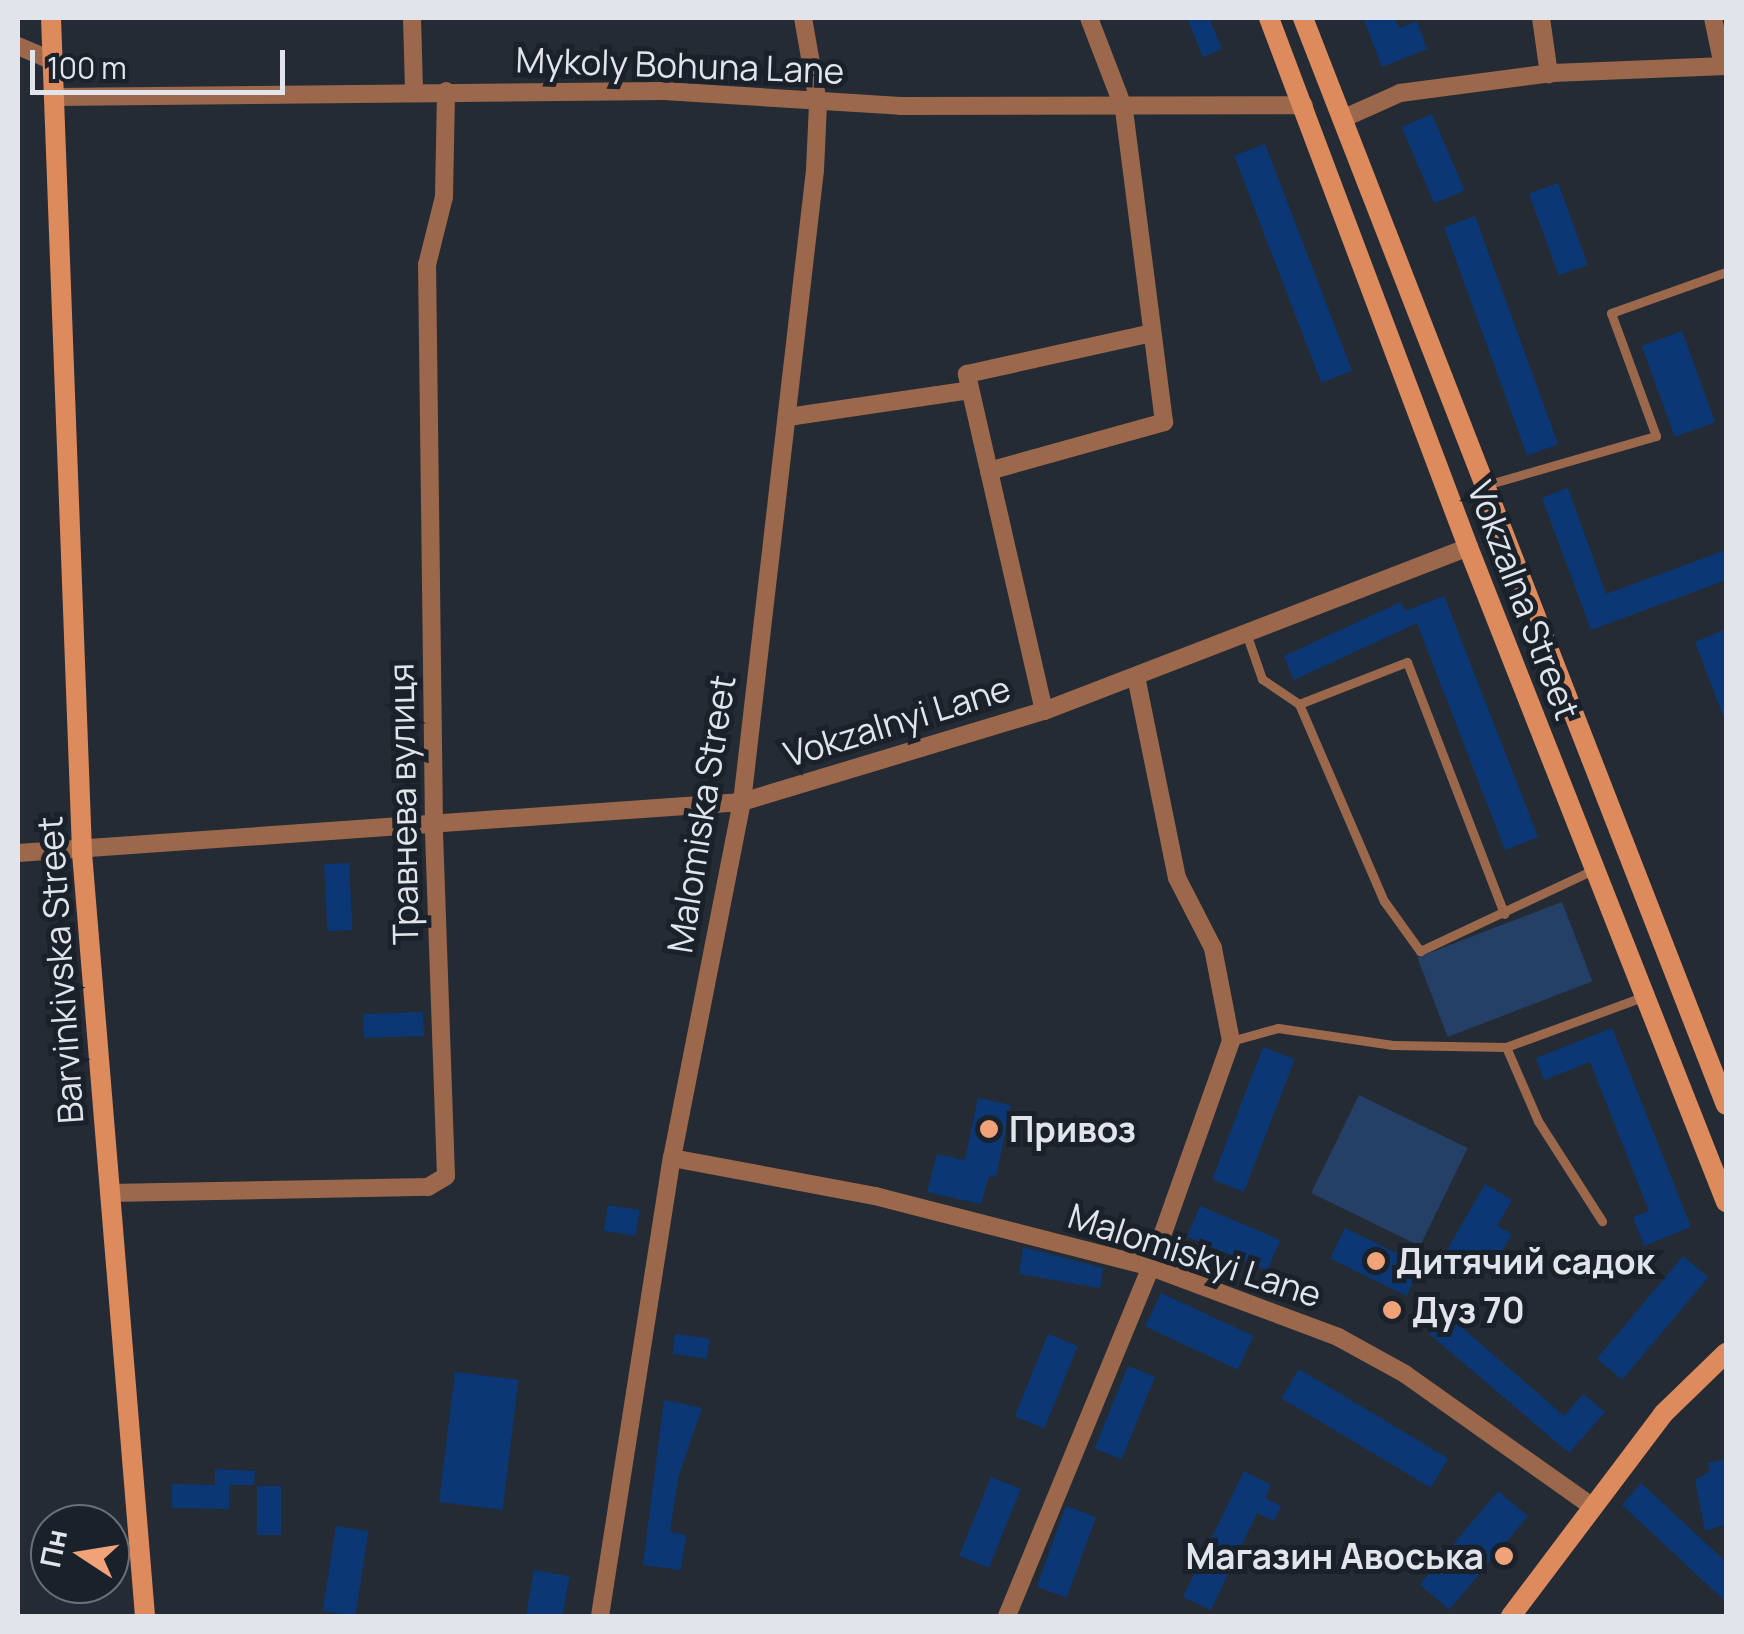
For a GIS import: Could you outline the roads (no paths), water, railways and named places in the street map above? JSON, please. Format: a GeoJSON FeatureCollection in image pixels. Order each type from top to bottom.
{"type":"FeatureCollection","features":[{"type":"Feature","properties":{"kind":"street","name":"Barvinkivska Street"},"geometry":{"type":"LineString","coordinates":[[51,18],[82,854],[145,1616]]}},
{"type":"Feature","properties":{"kind":"street"},"geometry":{"type":"LineString","coordinates":[[412,18],[414,91]]}},
{"type":"Feature","properties":{"kind":"street","name":"Malomiska Street"},"geometry":{"type":"LineString","coordinates":[[600,1616],[672,1158],[742,802],[788,417],[818,102],[804,18]]}},
{"type":"Feature","properties":{"kind":"street"},"geometry":{"type":"LineString","coordinates":[[990,471],[1164,422],[1148,334],[1124,109],[1089,18]]}},
{"type":"Feature","properties":{"kind":"street","name":"Vokzalna Street"},"geometry":{"type":"LineString","coordinates":[[1269,18],[1468,547],[1726,1202]]}},
{"type":"Feature","properties":{"kind":"street","name":"Vokzalna Street"},"geometry":{"type":"LineString","coordinates":[[1303,18],[1726,1105]]}},
{"type":"Feature","properties":{"kind":"street"},"geometry":{"type":"LineString","coordinates":[[1541,18],[1549,74]]}},
{"type":"Feature","properties":{"kind":"street"},"geometry":{"type":"LineString","coordinates":[[1342,119],[1400,93],[1549,74],[1725,66],[1713,18]]}},
{"type":"Feature","properties":{"kind":"street"},"geometry":{"type":"LineString","coordinates":[[18,46],[52,61]]}},
{"type":"Feature","properties":{"kind":"street","name":"Травнева вулиця"},"geometry":{"type":"LineString","coordinates":[[109,1193],[442,1182],[448,1169],[434,826],[427,265],[444,197],[446,91]]}},
{"type":"Feature","properties":{"kind":"street","name":"Mykoly Bohuna Lane"},"geometry":{"type":"LineString","coordinates":[[54,97],[664,91],[818,102],[1124,109],[1304,105]]}},
{"type":"Feature","properties":{"kind":"street"},"geometry":{"type":"LineString","coordinates":[[788,417],[969,382],[1148,334]]}},
{"type":"Feature","properties":{"kind":"street"},"geometry":{"type":"LineString","coordinates":[[969,382],[1044,711]]}},
{"type":"Feature","properties":{"kind":"street","name":"Vokzalnyi Lane"},"geometry":{"type":"LineString","coordinates":[[18,853],[82,854],[742,802],[1044,711],[1468,547]]}},
{"type":"Feature","properties":{"kind":"street"},"geometry":{"type":"LineString","coordinates":[[1007,1616],[1152,1267],[1231,1041],[1213,948],[1177,878],[1136,677]]}},
{"type":"Feature","properties":{"kind":"street","name":"Malomiskyi Lane"},"geometry":{"type":"LineString","coordinates":[[672,1158],[876,1196],[1152,1267],[1371,1355],[1593,1507]]}},
{"type":"Feature","properties":{"kind":"street"},"geometry":{"type":"LineString","coordinates":[[1511,1616],[1663,1414],[1726,1353]]}},
{"type":"Feature","properties":{"kind":"lane"},"geometry":{"type":"LineString","coordinates":[[1484,486],[1656,436],[1610,313],[1726,272]]}},
{"type":"Feature","properties":{"kind":"lane"},"geometry":{"type":"LineString","coordinates":[[1246,633],[1262,679],[1299,704],[1384,901],[1420,951],[1593,870]]}},
{"type":"Feature","properties":{"kind":"lane"},"geometry":{"type":"LineString","coordinates":[[1299,704],[1407,662],[1504,914]]}},
{"type":"Feature","properties":{"kind":"lane"},"geometry":{"type":"LineString","coordinates":[[1231,1041],[1278,1028],[1394,1045],[1506,1047],[1643,998]]}},
{"type":"Feature","properties":{"kind":"lane"},"geometry":{"type":"LineString","coordinates":[[1506,1047],[1538,1121],[1602,1221]]}},
{"type":"Feature","properties":{"kind":"place","name":"Привоз"},"geometry":{"type":"Point","coordinates":[989,1129]}},
{"type":"Feature","properties":{"kind":"place","name":"Дитячий садок"},"geometry":{"type":"Point","coordinates":[1376,1261]}},
{"type":"Feature","properties":{"kind":"place","name":"Дуз 70"},"geometry":{"type":"Point","coordinates":[1392,1310]}},
{"type":"Feature","properties":{"kind":"place","name":"Магазин Авоська"},"geometry":{"type":"Point","coordinates":[1504,1556]}}]}
